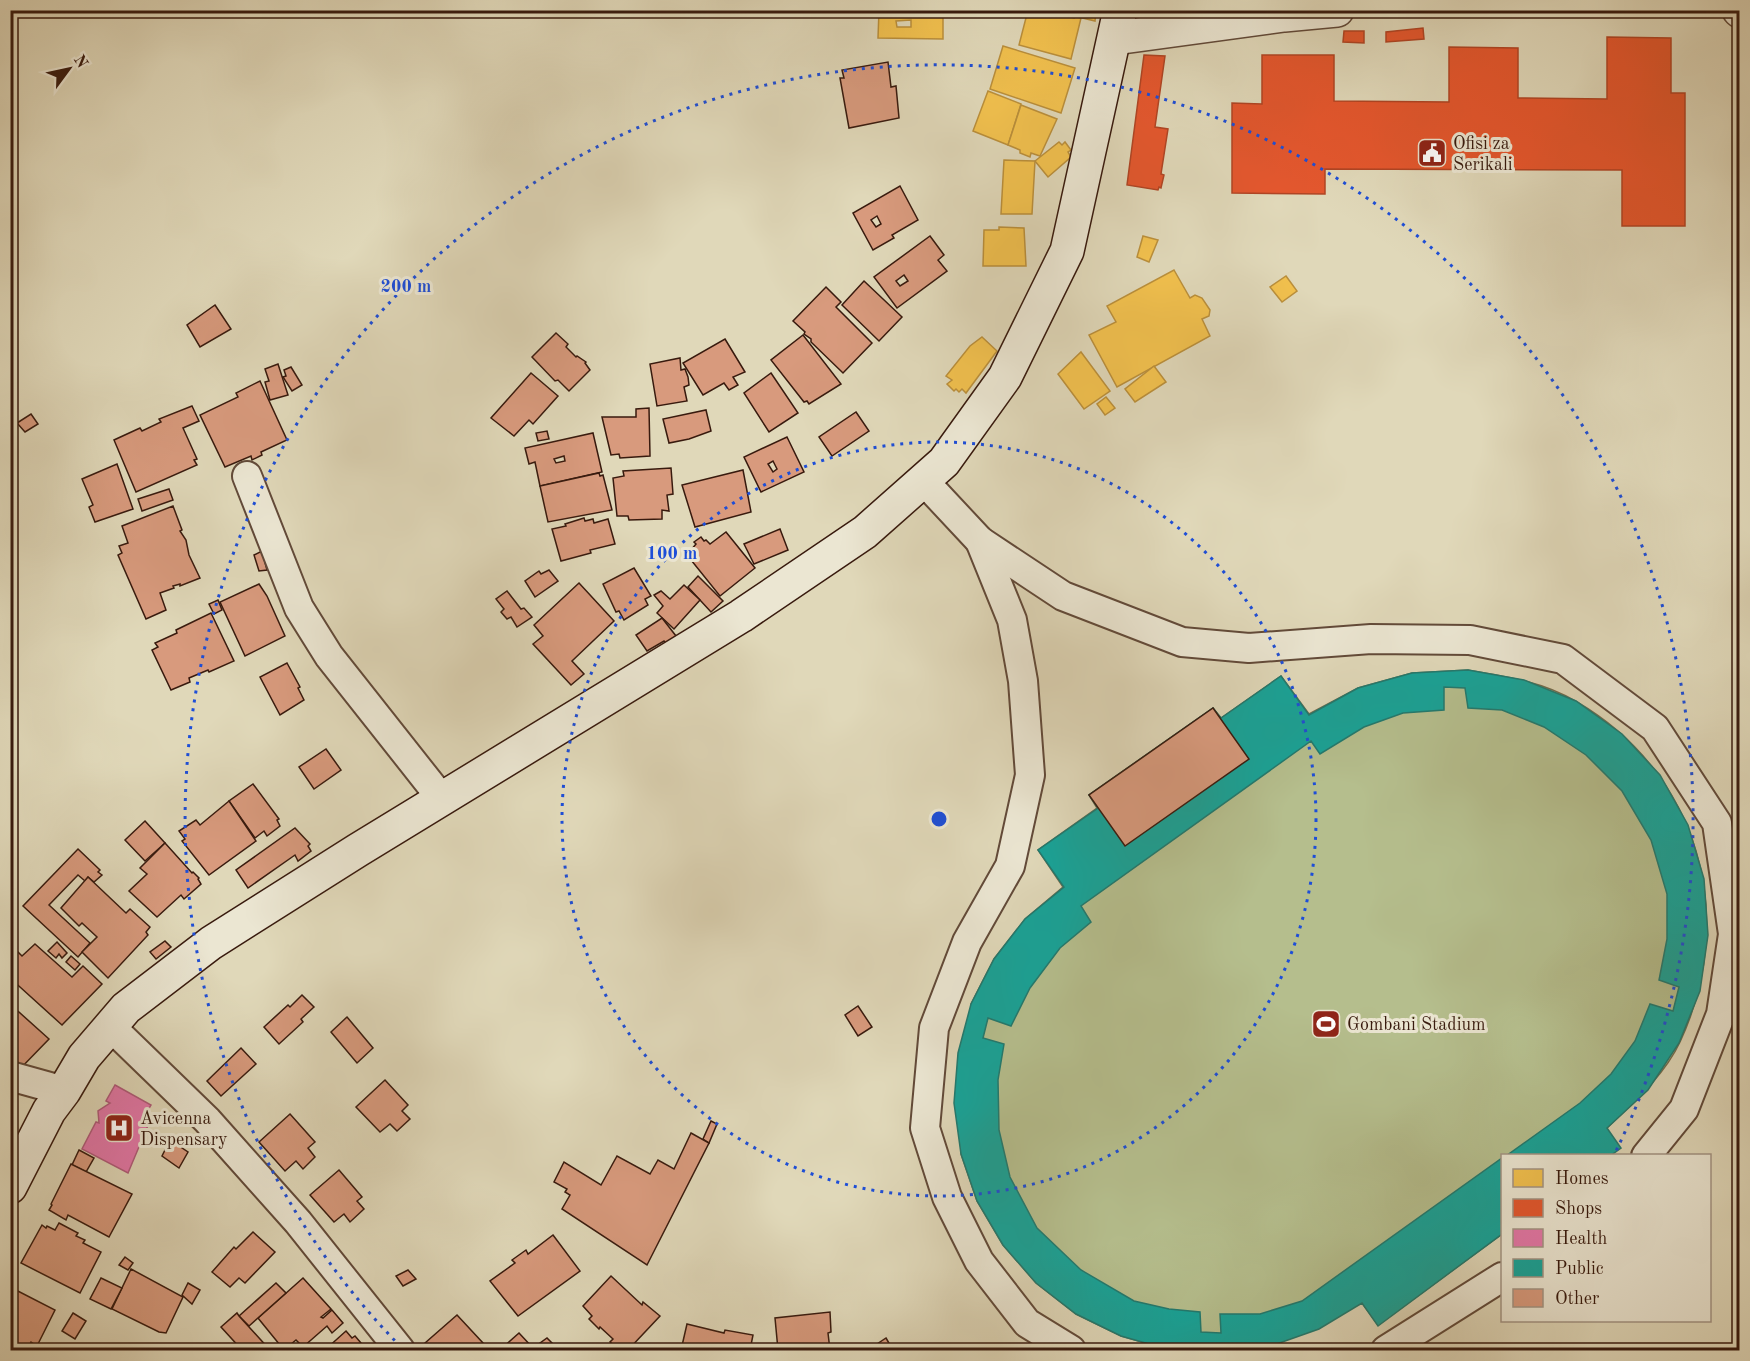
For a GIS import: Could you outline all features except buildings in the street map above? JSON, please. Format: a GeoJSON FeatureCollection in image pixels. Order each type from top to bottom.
{"type":"FeatureCollection","features":[{"type":"Feature","properties":{"kind":"main road"},"geometry":{"type":"LineString","coordinates":[[10,1187],[49,1111],[84,1058],[126,1008],[211,943],[741,616],[866,532],[944,462],[1005,377],[1067,251],[1117,24],[1337,10]]}},
{"type":"Feature","properties":{"kind":"street"},"geometry":{"type":"LineString","coordinates":[[247,476],[299,608],[329,656],[442,799]]}},
{"type":"Feature","properties":{"kind":"street"},"geometry":{"type":"LineString","coordinates":[[923,480],[980,541],[1064,596],[1182,642],[1249,648],[1371,639],[1470,640],[1563,659],[1655,728],[1717,823],[1733,934],[1720,1014],[1684,1108],[1647,1154]]}},
{"type":"Feature","properties":{"kind":"street"},"geometry":{"type":"LineString","coordinates":[[980,541],[1012,620],[1023,681],[1030,775],[1010,866],[967,942],[934,1028],[925,1128],[947,1197],[979,1261],[1027,1323],[1071,1350]]}},
{"type":"Feature","properties":{"kind":"street"},"geometry":{"type":"LineString","coordinates":[[110,1026],[214,1128],[298,1222],[400,1350]]}},
{"type":"Feature","properties":{"kind":"street"},"geometry":{"type":"LineString","coordinates":[[10,1076],[64,1091]]}},
{"type":"Feature","properties":{"kind":"street"},"geometry":{"type":"LineString","coordinates":[[1386,1350],[1501,1278]]}},
{"type":"Feature","properties":{"kind":"green space","name":"Gombani Stadium"},"geometry":{"type":"Polygon","coordinates":[[[1468,670],[1510,677],[1551,689],[1577,702],[1619,732],[1652,767],[1678,807],[1696,851],[1705,897],[1706,945],[1697,994],[1680,1042],[1666,1066],[1648,1088],[1607,1128],[1610,1154],[1501,1154],[1501,1235],[1378,1325],[1362,1303],[1271,1346],[1236,1350],[1170,1350],[1121,1336],[1076,1314],[1036,1283],[1003,1245],[977,1201],[961,1154],[971,1004],[994,959],[1025,919],[1063,887],[1038,850],[1097,808],[1089,795],[1213,708],[1221,718],[1281,676],[1309,714],[1358,688],[1412,673],[1468,670]]]}},
{"type":"Feature","properties":{"kind":"place","name":"Ofisi za Serikali"},"geometry":{"type":"Point","coordinates":[1432,153]}},
{"type":"Feature","properties":{"kind":"place","name":"Gombani Stadium"},"geometry":{"type":"Point","coordinates":[1326,1024]}},
{"type":"Feature","properties":{"kind":"place","name":"Avicenna Dispensary"},"geometry":{"type":"Point","coordinates":[119,1128]}}]}
